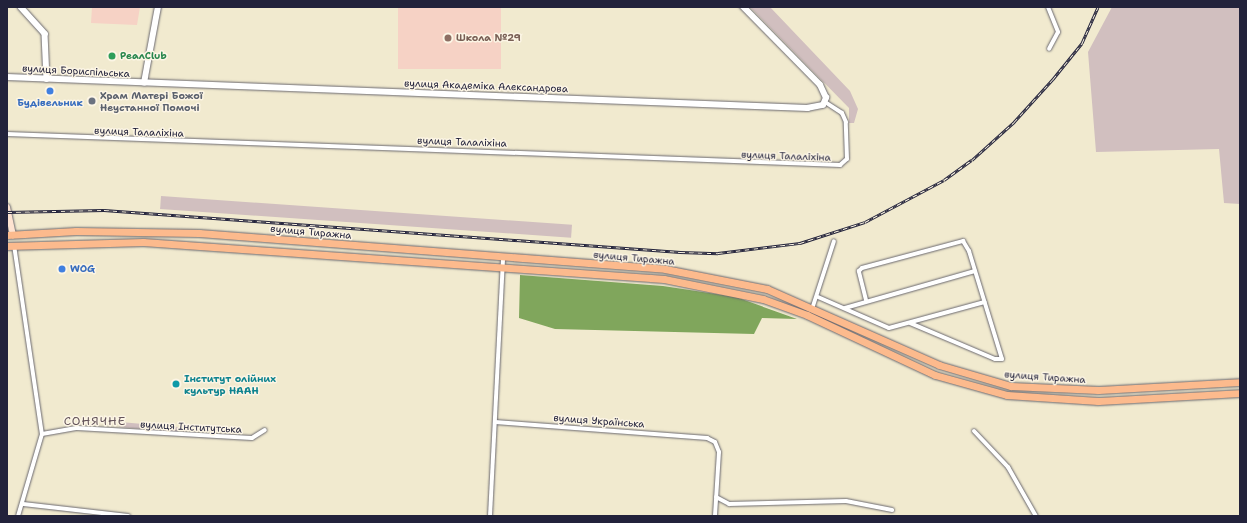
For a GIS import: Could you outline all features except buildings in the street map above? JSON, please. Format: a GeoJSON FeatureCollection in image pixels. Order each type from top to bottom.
{"type":"FeatureCollection","features":[{"type":"Feature","properties":{"kind":"main road"},"geometry":{"type":"LineString","coordinates":[[7,207],[11,245]]}},
{"type":"Feature","properties":{"kind":"main road","name":"вулиця Тиражна"},"geometry":{"type":"LineString","coordinates":[[10,235],[76,231],[198,233],[703,274],[767,289],[813,306],[939,365],[1012,386],[1098,390],[1238,382]]}},
{"type":"Feature","properties":{"kind":"main road","name":"вулиця Тиражна"},"geometry":{"type":"LineString","coordinates":[[11,245],[143,242],[679,282],[739,292],[807,315],[935,374],[1007,396],[1098,401],[1238,393]]}},
{"type":"Feature","properties":{"kind":"main road"},"geometry":{"type":"LineString","coordinates":[[807,315],[813,306]]}},
{"type":"Feature","properties":{"kind":"main road"},"geometry":{"type":"LineString","coordinates":[[1238,382],[1238,393]]}},
{"type":"Feature","properties":{"kind":"street"},"geometry":{"type":"LineString","coordinates":[[21,7],[45,34],[47,79]]}},
{"type":"Feature","properties":{"kind":"street"},"geometry":{"type":"LineString","coordinates":[[144,83],[158,7]]}},
{"type":"Feature","properties":{"kind":"street"},"geometry":{"type":"LineString","coordinates":[[743,7],[820,85],[825,102]]}},
{"type":"Feature","properties":{"kind":"street"},"geometry":{"type":"LineString","coordinates":[[1048,7],[1058,32],[1049,49]]}},
{"type":"Feature","properties":{"kind":"street","name":"вулиця Бориспільська"},"geometry":{"type":"LineString","coordinates":[[7,77],[144,83]]}},
{"type":"Feature","properties":{"kind":"street","name":"вулиця Академіка Александрова"},"geometry":{"type":"LineString","coordinates":[[144,83],[814,108],[825,102]]}},
{"type":"Feature","properties":{"kind":"street","name":"вулиця Талаліхіна"},"geometry":{"type":"LineString","coordinates":[[7,134],[840,165],[847,159],[846,122],[842,112],[825,102]]}},
{"type":"Feature","properties":{"kind":"street"},"geometry":{"type":"LineString","coordinates":[[813,306],[818,297],[834,241]]}},
{"type":"Feature","properties":{"kind":"street"},"geometry":{"type":"LineString","coordinates":[[866,300],[859,271],[862,268],[957,241],[968,247],[1002,355],[1000,360],[910,323]]}},
{"type":"Feature","properties":{"kind":"street"},"geometry":{"type":"LineString","coordinates":[[11,245],[42,434],[23,504],[18,516]]}},
{"type":"Feature","properties":{"kind":"street"},"geometry":{"type":"LineString","coordinates":[[490,516],[503,258]]}},
{"type":"Feature","properties":{"kind":"street"},"geometry":{"type":"LineString","coordinates":[[844,309],[866,300],[975,271]]}},
{"type":"Feature","properties":{"kind":"street"},"geometry":{"type":"LineString","coordinates":[[818,297],[881,327],[910,323],[985,302]]}},
{"type":"Feature","properties":{"kind":"street","name":"вулиця Українська"},"geometry":{"type":"LineString","coordinates":[[495,422],[701,437],[717,447],[716,496]]}},
{"type":"Feature","properties":{"kind":"street","name":"вулиця Інститутська"},"geometry":{"type":"LineString","coordinates":[[42,434],[77,428],[252,438],[265,430]]}},
{"type":"Feature","properties":{"kind":"street"},"geometry":{"type":"LineString","coordinates":[[974,431],[1008,467],[1036,516]]}},
{"type":"Feature","properties":{"kind":"street"},"geometry":{"type":"LineString","coordinates":[[715,516],[716,496],[729,504],[846,501],[892,510]]}},
{"type":"Feature","properties":{"kind":"street"},"geometry":{"type":"LineString","coordinates":[[23,504],[128,516]]}},
{"type":"Feature","properties":{"kind":"shaded area"},"geometry":{"type":"Polygon","coordinates":[[[92,7],[140,7],[137,25],[91,23],[92,7]]]}},
{"type":"Feature","properties":{"kind":"shaded area","name":"Школа №29"},"geometry":{"type":"Polygon","coordinates":[[[398,7],[501,7],[501,69],[398,69],[398,7]]]}},
{"type":"Feature","properties":{"kind":"shaded area"},"geometry":{"type":"Polygon","coordinates":[[[750,7],[770,7],[850,91],[858,109],[854,123],[849,123],[849,108],[750,7]]]}},
{"type":"Feature","properties":{"kind":"shaded area"},"geometry":{"type":"Polygon","coordinates":[[[1112,7],[1240,7],[1240,204],[1224,203],[1219,149],[1096,152],[1088,52],[1112,7]]]}},
{"type":"Feature","properties":{"kind":"shaded area"},"geometry":{"type":"Polygon","coordinates":[[[161,196],[572,225],[571,238],[160,209],[161,196]]]}},
{"type":"Feature","properties":{"kind":"shaded area"},"geometry":{"type":"Polygon","coordinates":[[[120,422],[178,427],[177,432],[120,427],[120,422]]]}},
{"type":"Feature","properties":{"kind":"green space"},"geometry":{"type":"Polygon","coordinates":[[[520,275],[663,286],[736,297],[797,319],[762,318],[754,334],[555,329],[519,318],[520,275]]]}},
{"type":"Feature","properties":{"kind":"railway"},"geometry":{"type":"LineString","coordinates":[[7,212],[104,210],[680,252],[718,253],[800,243],[865,222],[944,180],[972,160],[1014,122],[1053,79],[1082,43],[1098,7]]}},
{"type":"Feature","properties":{"kind":"place","name":"Школа №29"},"geometry":{"type":"Point","coordinates":[448,38]}},
{"type":"Feature","properties":{"kind":"place","name":"РеалClub"},"geometry":{"type":"Point","coordinates":[112,56]}},
{"type":"Feature","properties":{"kind":"place","name":"Будівельник"},"geometry":{"type":"Point","coordinates":[50,91]}},
{"type":"Feature","properties":{"kind":"place","name":"Храм Матері Божої Неустанної Помочі"},"geometry":{"type":"Point","coordinates":[92,101]}},
{"type":"Feature","properties":{"kind":"place","name":"WOG"},"geometry":{"type":"Point","coordinates":[62,269]}},
{"type":"Feature","properties":{"kind":"place","name":"Інститут олійних культур НААН"},"geometry":{"type":"Point","coordinates":[176,384]}},
{"type":"Feature","properties":{"kind":"district","name":"СОНЯЧНЕ"},"geometry":{"type":"Point","coordinates":[95,422]}}]}
